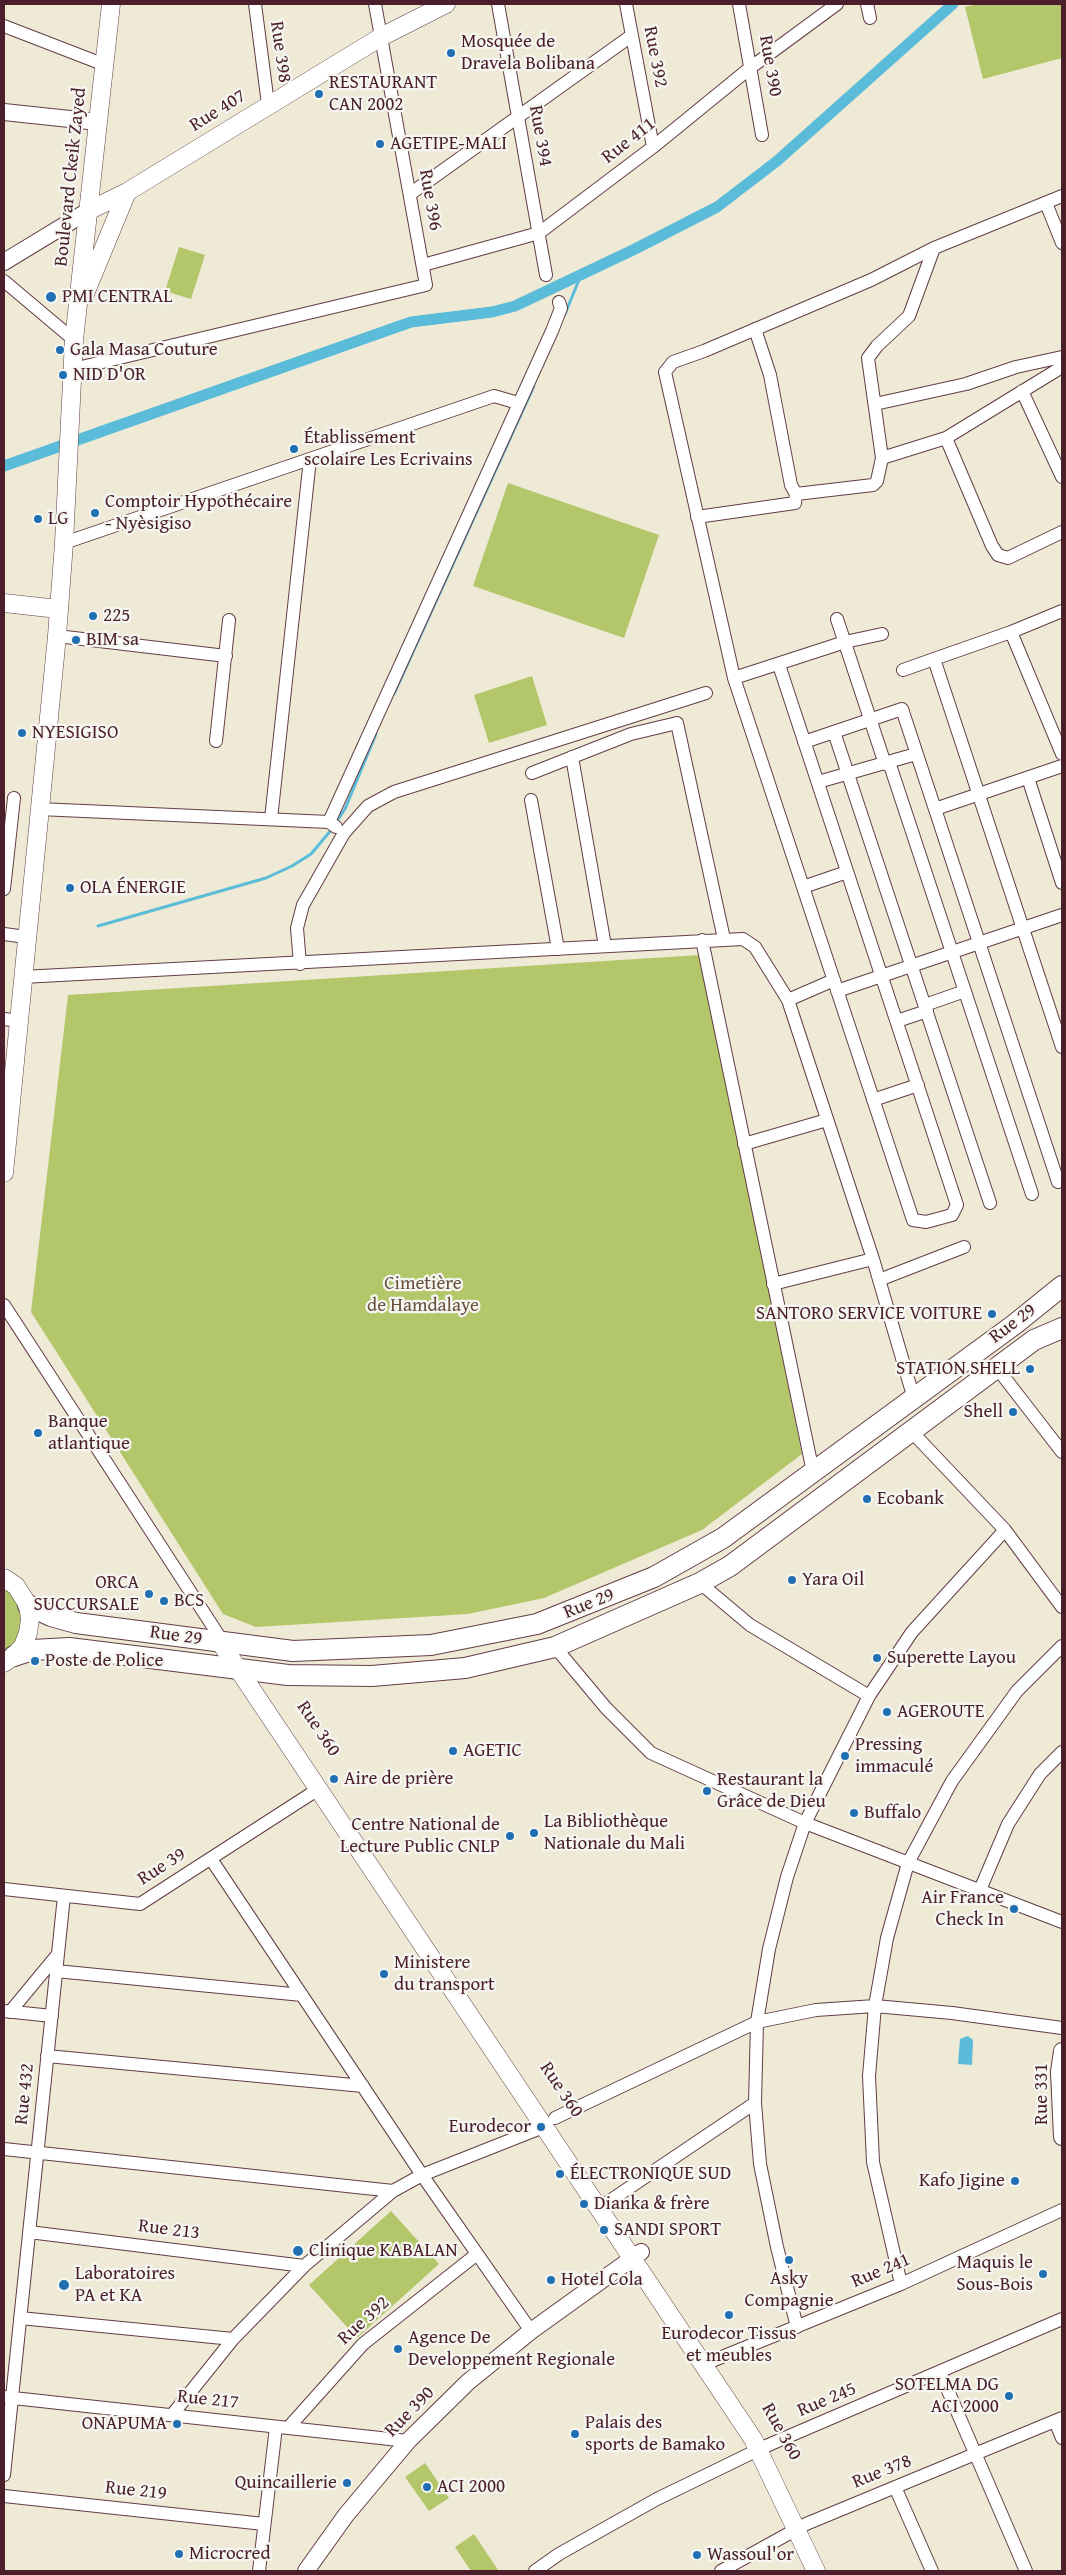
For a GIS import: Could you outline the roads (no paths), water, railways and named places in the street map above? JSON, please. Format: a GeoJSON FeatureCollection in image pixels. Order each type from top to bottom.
{"type":"FeatureCollection","features":[{"type":"Feature","properties":{"kind":"main road","name":"Boulevard Ckeik Zayed"},"geometry":{"type":"LineString","coordinates":[[4,1173],[11,1020],[22,977],[57,636],[64,543],[76,314],[111,4]]}},
{"type":"Feature","properties":{"kind":"main road","name":"Rue 407"},"geometry":{"type":"LineString","coordinates":[[88,211],[127,192],[268,104],[381,37],[446,4]]}},
{"type":"Feature","properties":{"kind":"main road"},"geometry":{"type":"LineString","coordinates":[[76,314],[127,192]]}},
{"type":"Feature","properties":{"kind":"main road"},"geometry":{"type":"LineString","coordinates":[[4,603],[58,609]]}},
{"type":"Feature","properties":{"kind":"main road","name":"Rue 29"},"geometry":{"type":"LineString","coordinates":[[28,1605],[51,1616],[76,1623],[293,1651],[431,1646],[537,1624],[654,1578],[723,1538],[914,1399],[1062,1286]]}},
{"type":"Feature","properties":{"kind":"main road"},"geometry":{"type":"LineString","coordinates":[[9,1659],[32,1650],[68,1648],[288,1675],[372,1676],[465,1668],[555,1647],[700,1583],[730,1566],[1034,1340],[1062,1328]]}},
{"type":"Feature","properties":{"kind":"main road"},"geometry":{"type":"LineString","coordinates":[[4,1578],[16,1586],[28,1605],[30,1619],[28,1633],[23,1646],[9,1659]]}},
{"type":"Feature","properties":{"kind":"main road","name":"Rue 360"},"geometry":{"type":"LineString","coordinates":[[227,1643],[550,2122],[608,2202],[637,2255],[760,2433],[763,2449],[801,2527],[826,2571]]}},
{"type":"Feature","properties":{"kind":"main road"},"geometry":{"type":"LineString","coordinates":[[247,1670],[320,1788],[550,2122],[763,2449]]}},
{"type":"Feature","properties":{"kind":"main road"},"geometry":{"type":"LineString","coordinates":[[801,2527],[816,2571]]}},
{"type":"Feature","properties":{"kind":"street","name":"Rue 398"},"geometry":{"type":"LineString","coordinates":[[255,4],[268,104]]}},
{"type":"Feature","properties":{"kind":"street","name":"Rue 396"},"geometry":{"type":"LineString","coordinates":[[73,369],[426,286],[375,4]]}},
{"type":"Feature","properties":{"kind":"street","name":"Rue 394"},"geometry":{"type":"LineString","coordinates":[[498,4],[546,275]]}},
{"type":"Feature","properties":{"kind":"street","name":"Rue 392"},"geometry":{"type":"LineString","coordinates":[[626,4],[653,147]]}},
{"type":"Feature","properties":{"kind":"street","name":"Rue 390"},"geometry":{"type":"LineString","coordinates":[[739,4],[762,135]]}},
{"type":"Feature","properties":{"kind":"street","name":"Rue 411"},"geometry":{"type":"LineString","coordinates":[[422,265],[539,233],[653,147],[750,68],[837,4]]}},
{"type":"Feature","properties":{"kind":"street"},"geometry":{"type":"LineString","coordinates":[[867,4],[870,18]]}},
{"type":"Feature","properties":{"kind":"street"},"geometry":{"type":"LineString","coordinates":[[4,26],[105,65]]}},
{"type":"Feature","properties":{"kind":"street"},"geometry":{"type":"LineString","coordinates":[[410,194],[631,36]]}},
{"type":"Feature","properties":{"kind":"street"},"geometry":{"type":"LineString","coordinates":[[4,112],[98,122]]}},
{"type":"Feature","properties":{"kind":"street"},"geometry":{"type":"LineString","coordinates":[[779,665],[957,1205],[952,1215],[926,1222],[913,1220],[734,678],[665,372],[673,362],[704,351],[870,280],[934,248],[1062,196]]}},
{"type":"Feature","properties":{"kind":"street"},"geometry":{"type":"LineString","coordinates":[[1046,203],[1062,243]]}},
{"type":"Feature","properties":{"kind":"street"},"geometry":{"type":"LineString","coordinates":[[4,262],[88,211]]}},
{"type":"Feature","properties":{"kind":"street"},"geometry":{"type":"LineString","coordinates":[[796,494],[872,485],[880,475],[882,458],[868,358],[876,346],[909,316],[934,248]]}},
{"type":"Feature","properties":{"kind":"street"},"geometry":{"type":"LineString","coordinates":[[4,281],[74,340]]}},
{"type":"Feature","properties":{"kind":"street"},"geometry":{"type":"LineString","coordinates":[[329,822],[555,322],[561,308],[559,302]]}},
{"type":"Feature","properties":{"kind":"street"},"geometry":{"type":"LineString","coordinates":[[697,517],[794,505],[796,494],[791,485],[770,375],[755,329]]}},
{"type":"Feature","properties":{"kind":"street"},"geometry":{"type":"LineString","coordinates":[[875,404],[966,384],[1016,368],[1062,357]]}},
{"type":"Feature","properties":{"kind":"street"},"geometry":{"type":"LineString","coordinates":[[882,458],[946,438],[1062,367]]}},
{"type":"Feature","properties":{"kind":"street"},"geometry":{"type":"LineString","coordinates":[[1022,391],[1062,477]]}},
{"type":"Feature","properties":{"kind":"street"},"geometry":{"type":"LineString","coordinates":[[64,543],[494,396],[518,403]]}},
{"type":"Feature","properties":{"kind":"street"},"geometry":{"type":"LineString","coordinates":[[946,438],[992,546],[998,555],[1008,558],[1062,532]]}},
{"type":"Feature","properties":{"kind":"street"},"geometry":{"type":"LineString","coordinates":[[271,819],[310,459]]}},
{"type":"Feature","properties":{"kind":"street"},"geometry":{"type":"LineString","coordinates":[[903,670],[1011,632],[1062,611]]}},
{"type":"Feature","properties":{"kind":"street"},"geometry":{"type":"LineString","coordinates":[[837,619],[952,952],[1032,1194]]}},
{"type":"Feature","properties":{"kind":"street"},"geometry":{"type":"LineString","coordinates":[[216,741],[229,620]]}},
{"type":"Feature","properties":{"kind":"street"},"geometry":{"type":"LineString","coordinates":[[1011,632],[1062,754]]}},
{"type":"Feature","properties":{"kind":"street"},"geometry":{"type":"LineString","coordinates":[[734,678],[779,665],[845,642],[882,634]]}},
{"type":"Feature","properties":{"kind":"street"},"geometry":{"type":"LineString","coordinates":[[57,636],[226,656]]}},
{"type":"Feature","properties":{"kind":"street"},"geometry":{"type":"LineString","coordinates":[[934,659],[1062,1047]]}},
{"type":"Feature","properties":{"kind":"street"},"geometry":{"type":"LineString","coordinates":[[300,964],[297,928],[303,905],[344,833],[368,806],[394,792],[706,693]]}},
{"type":"Feature","properties":{"kind":"street"},"geometry":{"type":"LineString","coordinates":[[804,742],[902,709],[1058,1182]]}},
{"type":"Feature","properties":{"kind":"street"},"geometry":{"type":"LineString","coordinates":[[532,773],[631,734],[678,723],[724,939]]}},
{"type":"Feature","properties":{"kind":"street"},"geometry":{"type":"LineString","coordinates":[[834,732],[990,1203]]}},
{"type":"Feature","properties":{"kind":"street"},"geometry":{"type":"LineString","coordinates":[[818,782],[916,754]]}},
{"type":"Feature","properties":{"kind":"street"},"geometry":{"type":"LineString","coordinates":[[572,757],[606,946]]}},
{"type":"Feature","properties":{"kind":"street"},"geometry":{"type":"LineString","coordinates":[[935,809],[1062,766]]}},
{"type":"Feature","properties":{"kind":"street"},"geometry":{"type":"LineString","coordinates":[[1028,778],[1062,883]]}},
{"type":"Feature","properties":{"kind":"street"},"geometry":{"type":"LineString","coordinates":[[4,889],[14,798]]}},
{"type":"Feature","properties":{"kind":"street"},"geometry":{"type":"LineString","coordinates":[[531,800],[558,949]]}},
{"type":"Feature","properties":{"kind":"street"},"geometry":{"type":"LineString","coordinates":[[38,809],[329,822],[344,833]]}},
{"type":"Feature","properties":{"kind":"street"},"geometry":{"type":"LineString","coordinates":[[803,887],[847,872]]}},
{"type":"Feature","properties":{"kind":"street"},"geometry":{"type":"LineString","coordinates":[[788,1000],[835,985],[881,976],[1062,915]]}},
{"type":"Feature","properties":{"kind":"street"},"geometry":{"type":"LineString","coordinates":[[4,934],[26,937]]}},
{"type":"Feature","properties":{"kind":"street"},"geometry":{"type":"LineString","coordinates":[[22,977],[300,964],[743,939],[756,946],[788,1000],[873,1259],[914,1399]]}},
{"type":"Feature","properties":{"kind":"street"},"geometry":{"type":"LineString","coordinates":[[702,940],[812,1472]]}},
{"type":"Feature","properties":{"kind":"street"},"geometry":{"type":"LineString","coordinates":[[897,1022],[965,991]]}},
{"type":"Feature","properties":{"kind":"street"},"geometry":{"type":"LineString","coordinates":[[873,1100],[918,1085]]}},
{"type":"Feature","properties":{"kind":"street"},"geometry":{"type":"LineString","coordinates":[[744,1144],[827,1120]]}},
{"type":"Feature","properties":{"kind":"street"},"geometry":{"type":"LineString","coordinates":[[879,1280],[964,1247]]}},
{"type":"Feature","properties":{"kind":"street"},"geometry":{"type":"LineString","coordinates":[[774,1284],[873,1259]]}},
{"type":"Feature","properties":{"kind":"street"},"geometry":{"type":"LineString","coordinates":[[4,1305],[227,1643]]}},
{"type":"Feature","properties":{"kind":"street"},"geometry":{"type":"LineString","coordinates":[[997,1368],[1062,1452]]}},
{"type":"Feature","properties":{"kind":"street"},"geometry":{"type":"LineString","coordinates":[[912,1432],[1005,1530],[1062,1607]]}},
{"type":"Feature","properties":{"kind":"street"},"geometry":{"type":"LineString","coordinates":[[797,2328],[777,2247],[760,2164],[755,2103],[756,2022],[769,1950],[782,1895],[805,1823],[869,1696],[912,1632],[1005,1530]]}},
{"type":"Feature","properties":{"kind":"street"},"geometry":{"type":"LineString","coordinates":[[700,1583],[750,1625],[869,1696]]}},
{"type":"Feature","properties":{"kind":"street"},"geometry":{"type":"LineString","coordinates":[[901,2284],[873,2162],[869,2076],[875,2006],[887,1938],[908,1862],[952,1781],[1017,1690],[1062,1646]]}},
{"type":"Feature","properties":{"kind":"street"},"geometry":{"type":"LineString","coordinates":[[555,1647],[606,1708],[651,1753],[805,1823],[1062,1922]]}},
{"type":"Feature","properties":{"kind":"street"},"geometry":{"type":"LineString","coordinates":[[980,1890],[1008,1824],[1040,1774],[1062,1752]]}},
{"type":"Feature","properties":{"kind":"street","name":"Rue 39"},"geometry":{"type":"LineString","coordinates":[[4,1889],[140,1904],[320,1788]]}},
{"type":"Feature","properties":{"kind":"street"},"geometry":{"type":"LineString","coordinates":[[211,1858],[422,2175],[531,2331]]}},
{"type":"Feature","properties":{"kind":"street","name":"Rue 432"},"geometry":{"type":"LineString","coordinates":[[4,2475],[8,2398],[20,2318],[64,1896]]}},
{"type":"Feature","properties":{"kind":"street"},"geometry":{"type":"LineString","coordinates":[[7,2012],[58,1954]]}},
{"type":"Feature","properties":{"kind":"street"},"geometry":{"type":"LineString","coordinates":[[56,1971],[302,1995]]}},
{"type":"Feature","properties":{"kind":"street"},"geometry":{"type":"LineString","coordinates":[[172,2415],[232,2338],[304,2266],[392,2191],[422,2175],[550,2122],[756,2022],[816,2010],[875,2006],[952,2013],[1062,2028]]}},
{"type":"Feature","properties":{"kind":"street"},"geometry":{"type":"LineString","coordinates":[[7,2012],[52,2016]]}},
{"type":"Feature","properties":{"kind":"street","name":"Rue 331"},"geometry":{"type":"LineString","coordinates":[[1062,2051],[1059,2072],[1062,2137]]}},
{"type":"Feature","properties":{"kind":"street"},"geometry":{"type":"LineString","coordinates":[[47,2056],[363,2086]]}},
{"type":"Feature","properties":{"kind":"street"},"geometry":{"type":"LineString","coordinates":[[608,2202],[755,2103]]}},
{"type":"Feature","properties":{"kind":"street"},"geometry":{"type":"LineString","coordinates":[[4,2149],[392,2191]]}},
{"type":"Feature","properties":{"kind":"street","name":"Rue 241"},"geometry":{"type":"LineString","coordinates":[[712,2361],[797,2328],[901,2284],[1062,2210]]}},
{"type":"Feature","properties":{"kind":"street","name":"Rue 213"},"geometry":{"type":"LineString","coordinates":[[29,2232],[304,2266]]}},
{"type":"Feature","properties":{"kind":"street","name":"Rue 392"},"geometry":{"type":"LineString","coordinates":[[282,2427],[363,2344],[477,2254]]}},
{"type":"Feature","properties":{"kind":"street","name":"Rue 390"},"geometry":{"type":"LineString","coordinates":[[306,2571],[346,2514],[408,2441],[468,2382],[531,2331],[637,2255]]}},
{"type":"Feature","properties":{"kind":"street"},"geometry":{"type":"LineString","coordinates":[[20,2318],[232,2338]]}},
{"type":"Feature","properties":{"kind":"street","name":"Rue 245"},"geometry":{"type":"LineString","coordinates":[[535,2571],[559,2554],[657,2499],[763,2449],[1062,2319]]}},
{"type":"Feature","properties":{"kind":"street"},"geometry":{"type":"LineString","coordinates":[[940,2372],[1026,2571]]}},
{"type":"Feature","properties":{"kind":"street","name":"Rue 217"},"geometry":{"type":"LineString","coordinates":[[8,2398],[408,2441]]}},
{"type":"Feature","properties":{"kind":"street"},"geometry":{"type":"LineString","coordinates":[[1059,2420],[1062,2438]]}},
{"type":"Feature","properties":{"kind":"street","name":"Rue 378"},"geometry":{"type":"LineString","coordinates":[[721,2571],[801,2527],[1059,2420]]}},
{"type":"Feature","properties":{"kind":"street"},"geometry":{"type":"LineString","coordinates":[[259,2571],[264,2524],[282,2427]]}},
{"type":"Feature","properties":{"kind":"street"},"geometry":{"type":"LineString","coordinates":[[895,2487],[932,2571]]}},
{"type":"Feature","properties":{"kind":"street","name":"Rue 219"},"geometry":{"type":"LineString","coordinates":[[4,2496],[264,2524]]}},
{"type":"Feature","properties":{"kind":"water"},"geometry":{"type":"Polygon","coordinates":[[[968,2036],[973,2040],[972,2065],[958,2064],[960,2039],[968,2036]]]}},
{"type":"Feature","properties":{"kind":"waterway"},"geometry":{"type":"LineString","coordinates":[[4,466],[411,322],[492,312],[515,306],[635,249],[717,207],[777,161],[953,4]]}},
{"type":"Feature","properties":{"kind":"waterway"},"geometry":{"type":"LineString","coordinates":[[565,314],[581,275]]}},
{"type":"Feature","properties":{"kind":"waterway"},"geometry":{"type":"LineString","coordinates":[[394,694],[534,386]]}},
{"type":"Feature","properties":{"kind":"waterway"},"geometry":{"type":"LineString","coordinates":[[335,824],[345,809],[376,734]]}},
{"type":"Feature","properties":{"kind":"waterway"},"geometry":{"type":"LineString","coordinates":[[98,926],[266,878],[292,866],[311,854],[332,829]]}},
{"type":"Feature","properties":{"kind":"place","name":"Mosquée de Dravela Bolibana"},"geometry":{"type":"Point","coordinates":[451,53]}},
{"type":"Feature","properties":{"kind":"place","name":"RESTAURANT CAN 2002"},"geometry":{"type":"Point","coordinates":[319,94]}},
{"type":"Feature","properties":{"kind":"place","name":"AGETIPE-MALI"},"geometry":{"type":"Point","coordinates":[380,144]}},
{"type":"Feature","properties":{"kind":"place","name":"PMI CENTRAL"},"geometry":{"type":"Point","coordinates":[51,297]}},
{"type":"Feature","properties":{"kind":"place","name":"Gala Masa Couture"},"geometry":{"type":"Point","coordinates":[60,350]}},
{"type":"Feature","properties":{"kind":"place","name":"NID D'OR"},"geometry":{"type":"Point","coordinates":[63,375]}},
{"type":"Feature","properties":{"kind":"place","name":"Établissement scolaire Les Ecrivains"},"geometry":{"type":"Point","coordinates":[294,449]}},
{"type":"Feature","properties":{"kind":"place","name":"Comptoir Hypothécaire - Nyèsigiso"},"geometry":{"type":"Point","coordinates":[95,513]}},
{"type":"Feature","properties":{"kind":"place","name":"LG"},"geometry":{"type":"Point","coordinates":[38,519]}},
{"type":"Feature","properties":{"kind":"place","name":"225"},"geometry":{"type":"Point","coordinates":[93,616]}},
{"type":"Feature","properties":{"kind":"place","name":"BIM sa"},"geometry":{"type":"Point","coordinates":[76,640]}},
{"type":"Feature","properties":{"kind":"place","name":"NYESIGISO"},"geometry":{"type":"Point","coordinates":[22,733]}},
{"type":"Feature","properties":{"kind":"place","name":"OLA ÉNERGIE"},"geometry":{"type":"Point","coordinates":[70,888]}},
{"type":"Feature","properties":{"kind":"place","name":"SANTORO SERVICE VOITURE"},"geometry":{"type":"Point","coordinates":[992,1314]}},
{"type":"Feature","properties":{"kind":"place","name":"STATION SHELL"},"geometry":{"type":"Point","coordinates":[1030,1369]}},
{"type":"Feature","properties":{"kind":"place","name":"Shell"},"geometry":{"type":"Point","coordinates":[1013,1412]}},
{"type":"Feature","properties":{"kind":"place","name":"Banque atlantique"},"geometry":{"type":"Point","coordinates":[38,1433]}},
{"type":"Feature","properties":{"kind":"place","name":"Ecobank"},"geometry":{"type":"Point","coordinates":[867,1499]}},
{"type":"Feature","properties":{"kind":"place","name":"Yara Oil"},"geometry":{"type":"Point","coordinates":[792,1580]}},
{"type":"Feature","properties":{"kind":"place","name":"ORCA SUCCURSALE"},"geometry":{"type":"Point","coordinates":[149,1594]}},
{"type":"Feature","properties":{"kind":"place","name":"BCS"},"geometry":{"type":"Point","coordinates":[164,1601]}},
{"type":"Feature","properties":{"kind":"place","name":"Superette Layou"},"geometry":{"type":"Point","coordinates":[877,1658]}},
{"type":"Feature","properties":{"kind":"place","name":"Poste de Police"},"geometry":{"type":"Point","coordinates":[35,1661]}},
{"type":"Feature","properties":{"kind":"place","name":"AGEROUTE"},"geometry":{"type":"Point","coordinates":[887,1712]}},
{"type":"Feature","properties":{"kind":"place","name":"AGETIC"},"geometry":{"type":"Point","coordinates":[453,1751]}},
{"type":"Feature","properties":{"kind":"place","name":"Pressing immaculé"},"geometry":{"type":"Point","coordinates":[845,1756]}},
{"type":"Feature","properties":{"kind":"place","name":"Aire de prière"},"geometry":{"type":"Point","coordinates":[334,1779]}},
{"type":"Feature","properties":{"kind":"place","name":"Restaurant la Grâce de Dieu"},"geometry":{"type":"Point","coordinates":[707,1791]}},
{"type":"Feature","properties":{"kind":"place","name":"Buffalo"},"geometry":{"type":"Point","coordinates":[854,1813]}},
{"type":"Feature","properties":{"kind":"place","name":"La Bibliothèque Nationale du Mali"},"geometry":{"type":"Point","coordinates":[534,1833]}},
{"type":"Feature","properties":{"kind":"place","name":"Centre National de Lecture Public CNLP"},"geometry":{"type":"Point","coordinates":[510,1836]}},
{"type":"Feature","properties":{"kind":"place","name":"Air France Check In"},"geometry":{"type":"Point","coordinates":[1014,1909]}},
{"type":"Feature","properties":{"kind":"place","name":"Ministere du transport"},"geometry":{"type":"Point","coordinates":[384,1974]}},
{"type":"Feature","properties":{"kind":"place","name":"Eurodecor"},"geometry":{"type":"Point","coordinates":[541,2127]}},
{"type":"Feature","properties":{"kind":"place","name":"ÉLECTRONIQUE SUD"},"geometry":{"type":"Point","coordinates":[560,2174]}},
{"type":"Feature","properties":{"kind":"place","name":"Kafo Jigine"},"geometry":{"type":"Point","coordinates":[1015,2181]}},
{"type":"Feature","properties":{"kind":"place","name":"Dianka & frère"},"geometry":{"type":"Point","coordinates":[584,2204]}},
{"type":"Feature","properties":{"kind":"place","name":"SANDI SPORT"},"geometry":{"type":"Point","coordinates":[604,2230]}},
{"type":"Feature","properties":{"kind":"place","name":"Clinique KABALAN"},"geometry":{"type":"Point","coordinates":[298,2251]}},
{"type":"Feature","properties":{"kind":"place","name":"Asky Compagnie"},"geometry":{"type":"Point","coordinates":[789,2260]}},
{"type":"Feature","properties":{"kind":"place","name":"Maquis le Sous-Bois"},"geometry":{"type":"Point","coordinates":[1043,2274]}},
{"type":"Feature","properties":{"kind":"place","name":"Hotel Cola"},"geometry":{"type":"Point","coordinates":[551,2280]}},
{"type":"Feature","properties":{"kind":"place","name":"Laboratoires PA et KA"},"geometry":{"type":"Point","coordinates":[64,2285]}},
{"type":"Feature","properties":{"kind":"place","name":"Eurodecor Tissus et meubles"},"geometry":{"type":"Point","coordinates":[729,2315]}},
{"type":"Feature","properties":{"kind":"place","name":"Agence De Developpement Regionale"},"geometry":{"type":"Point","coordinates":[398,2349]}},
{"type":"Feature","properties":{"kind":"place","name":"SOTELMA DG ACI 2000"},"geometry":{"type":"Point","coordinates":[1009,2396]}},
{"type":"Feature","properties":{"kind":"place","name":"ONAPUMA"},"geometry":{"type":"Point","coordinates":[177,2424]}},
{"type":"Feature","properties":{"kind":"place","name":"Palais des sports de Bamako"},"geometry":{"type":"Point","coordinates":[575,2434]}},
{"type":"Feature","properties":{"kind":"place","name":"Quincaillerie"},"geometry":{"type":"Point","coordinates":[347,2483]}},
{"type":"Feature","properties":{"kind":"place","name":"ACI 2000"},"geometry":{"type":"Point","coordinates":[427,2487]}},
{"type":"Feature","properties":{"kind":"place","name":"Microcred"},"geometry":{"type":"Point","coordinates":[179,2554]}},
{"type":"Feature","properties":{"kind":"place","name":"Wassoul'or"},"geometry":{"type":"Point","coordinates":[697,2555]}},
{"type":"Feature","properties":{"kind":"park label","name":"Cimetière de Hamdalaye"},"geometry":{"type":"Point","coordinates":[423,1295]}}]}
